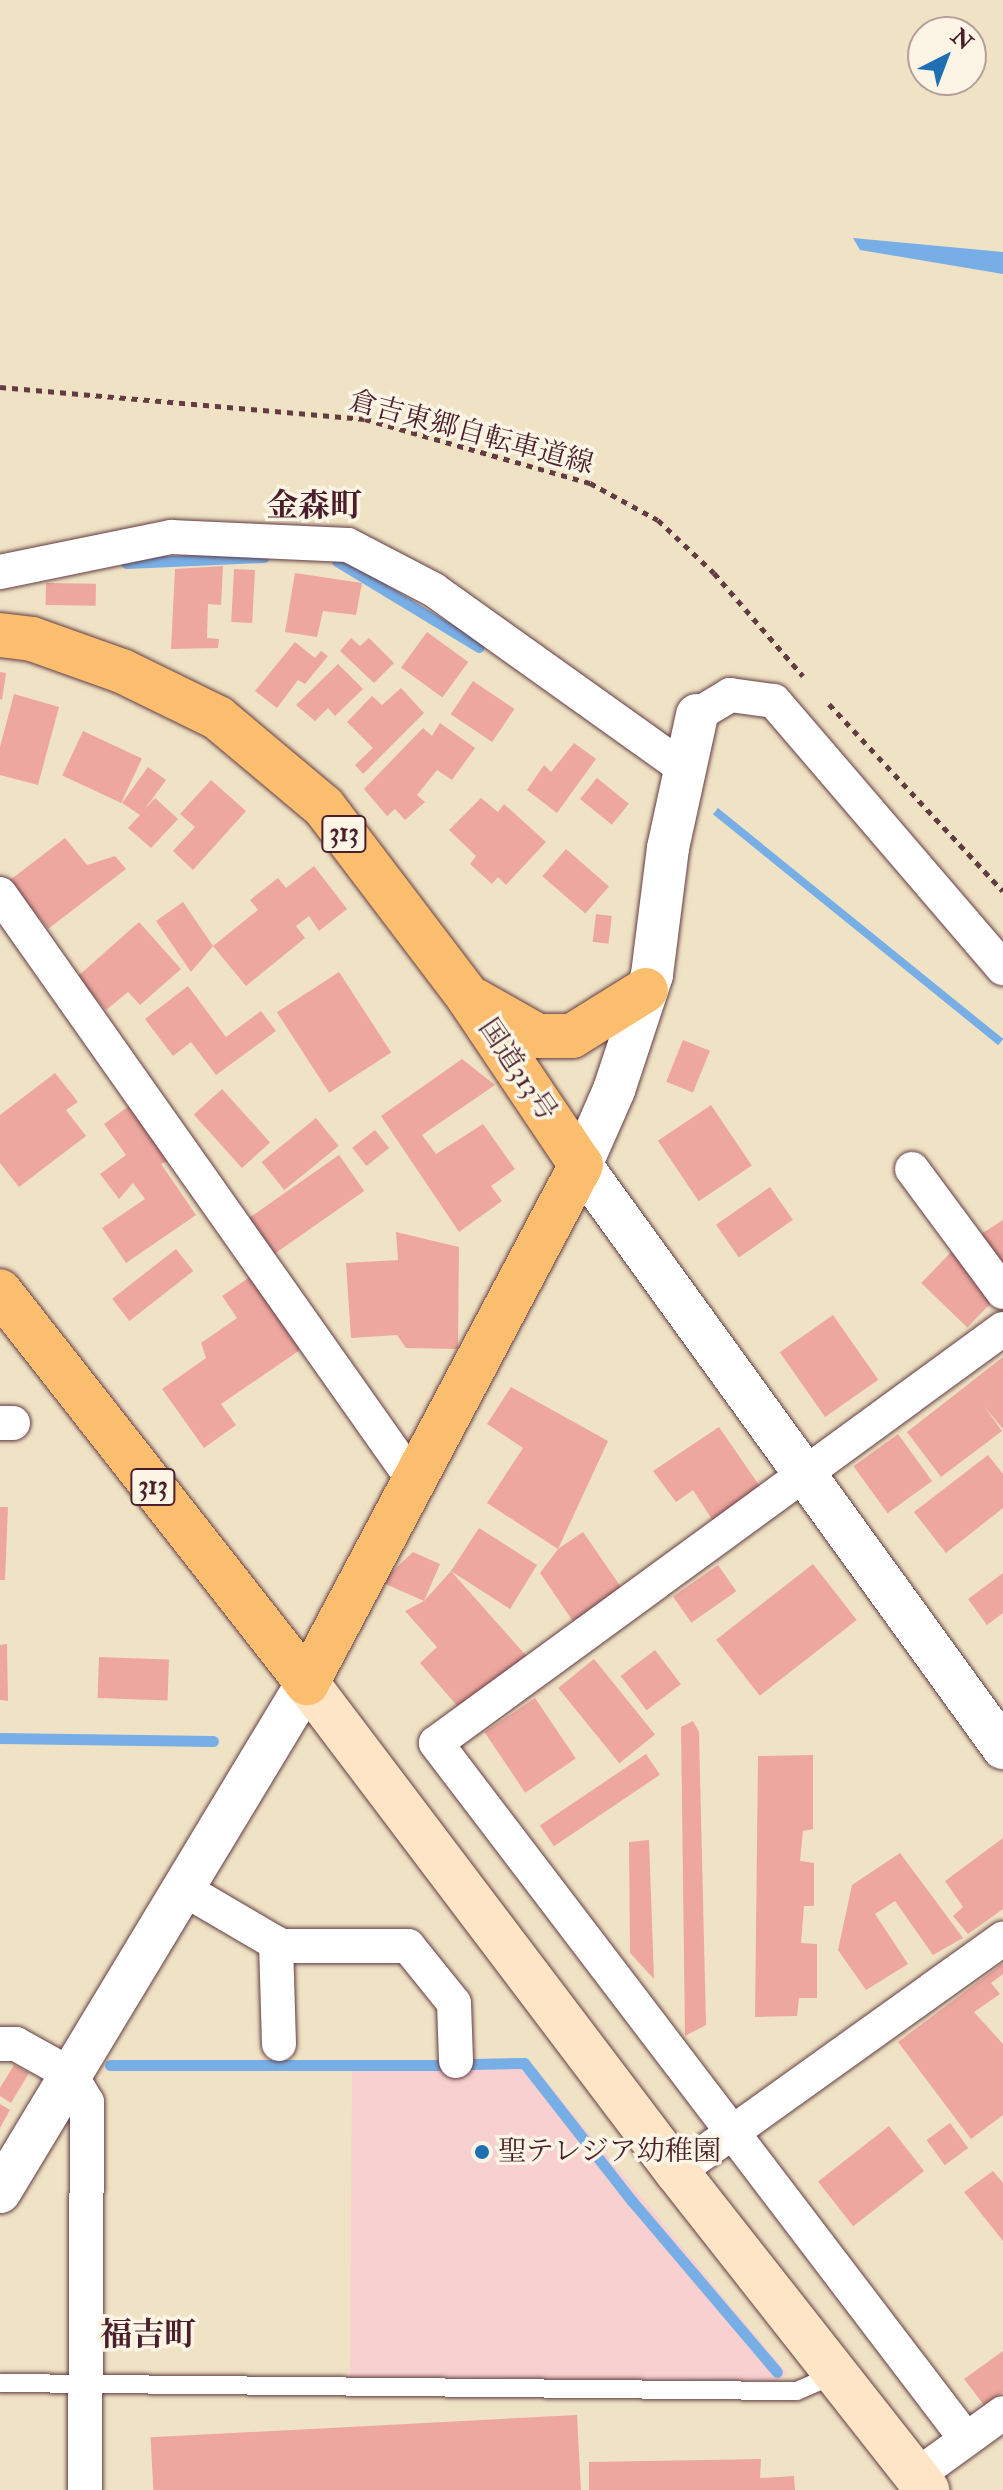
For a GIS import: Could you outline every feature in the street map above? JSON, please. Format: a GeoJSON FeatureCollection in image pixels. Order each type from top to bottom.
{"type":"FeatureCollection","features":[{"type":"Feature","properties":{"kind":"highway","name":"国道313号"},"geometry":{"type":"LineString","coordinates":[[0,635],[32,639],[122,671],[218,718],[324,807],[468,997],[581,1165]]}},
{"type":"Feature","properties":{"kind":"highway"},"geometry":{"type":"LineString","coordinates":[[468,997],[538,1036],[572,1036],[646,990]]}},
{"type":"Feature","properties":{"kind":"highway"},"geometry":{"type":"LineString","coordinates":[[307,1683],[581,1165]]}},
{"type":"Feature","properties":{"kind":"highway","name":"313"},"geometry":{"type":"LineString","coordinates":[[0,1291],[307,1683]]}},
{"type":"Feature","properties":{"kind":"main road"},"geometry":{"type":"LineString","coordinates":[[307,1683],[677,2172],[921,2483]]}},
{"type":"Feature","properties":{"kind":"street"},"geometry":{"type":"LineString","coordinates":[[0,572],[171,537],[348,545],[434,590],[684,768]]}},
{"type":"Feature","properties":{"kind":"street"},"geometry":{"type":"LineString","coordinates":[[1003,968],[774,701],[730,695],[697,715],[684,768],[646,990],[614,1090],[581,1165],[1003,1748]]}},
{"type":"Feature","properties":{"kind":"street"},"geometry":{"type":"LineString","coordinates":[[0,894],[414,1481]]}},
{"type":"Feature","properties":{"kind":"street"},"geometry":{"type":"LineString","coordinates":[[912,1169],[1003,1292]]}},
{"type":"Feature","properties":{"kind":"street"},"geometry":{"type":"LineString","coordinates":[[966,2439],[436,1743],[1003,1329]]}},
{"type":"Feature","properties":{"kind":"street"},"geometry":{"type":"LineString","coordinates":[[0,2192],[307,1683]]}},
{"type":"Feature","properties":{"kind":"street"},"geometry":{"type":"LineString","coordinates":[[182,1888],[276,1943],[408,1946],[454,2003],[456,2061]]}},
{"type":"Feature","properties":{"kind":"street"},"geometry":{"type":"LineString","coordinates":[[677,2172],[1003,1939]]}},
{"type":"Feature","properties":{"kind":"street"},"geometry":{"type":"LineString","coordinates":[[276,1943],[279,2044]]}},
{"type":"Feature","properties":{"kind":"street"},"geometry":{"type":"LineString","coordinates":[[0,2044],[16,2044],[70,2074],[87,2102],[85,2490]]}},
{"type":"Feature","properties":{"kind":"street"},"geometry":{"type":"LineString","coordinates":[[921,2483],[966,2439],[1003,2413]]}},
{"type":"Feature","properties":{"kind":"lane"},"geometry":{"type":"LineString","coordinates":[[0,2383],[797,2391],[836,2374]]}},
{"type":"Feature","properties":{"kind":"path","name":"倉吉東郷自転車道線"},"geometry":{"type":"LineString","coordinates":[[0,387],[365,419],[590,483],[658,520],[714,573],[814,688]]}},
{"type":"Feature","properties":{"kind":"path"},"geometry":{"type":"LineString","coordinates":[[824,699],[1003,891]]}},
{"type":"Feature","properties":{"kind":"shaded area"},"geometry":{"type":"Polygon","coordinates":[[[533,2065],[788,2374],[777,2381],[350,2378],[352,2071],[533,2065]]]}},
{"type":"Feature","properties":{"kind":"water"},"geometry":{"type":"Polygon","coordinates":[[[853,238],[1003,252],[1003,274],[860,250],[853,238]]]}},
{"type":"Feature","properties":{"kind":"water"},"geometry":{"type":"Polygon","coordinates":[[[718,808],[1003,1039],[998,1045],[713,814],[718,808]]]}},
{"type":"Feature","properties":{"kind":"building"},"geometry":{"type":"Polygon","coordinates":[[[223,566],[221,605],[208,604],[207,638],[219,639],[218,648],[171,649],[175,569],[223,566]]]}},
{"type":"Feature","properties":{"kind":"building"},"geometry":{"type":"Polygon","coordinates":[[[234,569],[255,570],[252,623],[231,622],[234,569]]]}},
{"type":"Feature","properties":{"kind":"building"},"geometry":{"type":"Polygon","coordinates":[[[295,573],[362,583],[356,615],[323,611],[317,637],[285,632],[295,573]]]}},
{"type":"Feature","properties":{"kind":"building"},"geometry":{"type":"Polygon","coordinates":[[[46,583],[96,584],[96,606],[46,605],[46,583]]]}},
{"type":"Feature","properties":{"kind":"building"},"geometry":{"type":"Polygon","coordinates":[[[427,632],[468,662],[442,698],[401,668],[427,632]]]}},
{"type":"Feature","properties":{"kind":"building"},"geometry":{"type":"Polygon","coordinates":[[[351,638],[360,646],[369,638],[394,663],[374,683],[340,651],[351,638]]]}},
{"type":"Feature","properties":{"kind":"building"},"geometry":{"type":"Polygon","coordinates":[[[295,642],[315,658],[321,651],[328,656],[305,684],[298,680],[277,708],[255,691],[295,642]]]}},
{"type":"Feature","properties":{"kind":"building"},"geometry":{"type":"Polygon","coordinates":[[[338,664],[363,689],[335,716],[328,708],[315,721],[296,705],[338,664]]]}},
{"type":"Feature","properties":{"kind":"building"},"geometry":{"type":"Polygon","coordinates":[[[0,672],[6,673],[2,700],[0,699],[0,672]]]}},
{"type":"Feature","properties":{"kind":"building"},"geometry":{"type":"Polygon","coordinates":[[[473,681],[514,709],[492,742],[451,714],[473,681]]]}},
{"type":"Feature","properties":{"kind":"building"},"geometry":{"type":"Polygon","coordinates":[[[401,688],[424,713],[363,774],[355,765],[373,748],[347,722],[372,696],[382,705],[401,688]]]}},
{"type":"Feature","properties":{"kind":"building"},"geometry":{"type":"Polygon","coordinates":[[[14,694],[59,707],[38,785],[0,775],[0,747],[14,694]]]}},
{"type":"Feature","properties":{"kind":"building"},"geometry":{"type":"Polygon","coordinates":[[[440,723],[475,748],[452,780],[437,770],[417,795],[425,802],[405,820],[395,809],[387,816],[364,789],[423,728],[432,736],[440,723]]]}},
{"type":"Feature","properties":{"kind":"building"},"geometry":{"type":"Polygon","coordinates":[[[83,731],[142,758],[121,803],[62,775],[83,731]]]}},
{"type":"Feature","properties":{"kind":"building"},"geometry":{"type":"Polygon","coordinates":[[[574,743],[596,759],[557,813],[527,790],[544,765],[551,772],[574,743]]]}},
{"type":"Feature","properties":{"kind":"building"},"geometry":{"type":"Polygon","coordinates":[[[148,767],[166,780],[144,810],[155,798],[178,819],[151,848],[128,828],[140,815],[122,803],[148,767]]]}},
{"type":"Feature","properties":{"kind":"building"},"geometry":{"type":"Polygon","coordinates":[[[597,778],[629,804],[612,825],[580,799],[597,778]]]}},
{"type":"Feature","properties":{"kind":"building"},"geometry":{"type":"Polygon","coordinates":[[[211,780],[246,811],[193,870],[173,851],[195,827],[180,814],[211,780]]]}},
{"type":"Feature","properties":{"kind":"building"},"geometry":{"type":"Polygon","coordinates":[[[481,798],[498,812],[504,804],[546,842],[506,885],[498,877],[492,884],[470,864],[476,856],[449,830],[481,798]]]}},
{"type":"Feature","properties":{"kind":"building"},"geometry":{"type":"Polygon","coordinates":[[[65,838],[87,865],[115,856],[126,869],[48,929],[10,880],[65,838]]]}},
{"type":"Feature","properties":{"kind":"building"},"geometry":{"type":"Polygon","coordinates":[[[566,849],[609,886],[585,914],[542,876],[566,849]]]}},
{"type":"Feature","properties":{"kind":"building"},"geometry":{"type":"Polygon","coordinates":[[[314,866],[347,909],[319,931],[309,916],[296,926],[305,938],[246,986],[213,946],[258,910],[250,900],[278,878],[286,888],[314,866]]]}},
{"type":"Feature","properties":{"kind":"building"},"geometry":{"type":"Polygon","coordinates":[[[183,902],[213,946],[191,972],[156,921],[183,902]]]}},
{"type":"Feature","properties":{"kind":"building"},"geometry":{"type":"Polygon","coordinates":[[[596,914],[612,916],[608,944],[593,942],[596,914]]]}},
{"type":"Feature","properties":{"kind":"building"},"geometry":{"type":"Polygon","coordinates":[[[139,922],[181,969],[140,1005],[128,992],[106,1010],[77,977],[139,922]]]}},
{"type":"Feature","properties":{"kind":"building"},"geometry":{"type":"Polygon","coordinates":[[[339,972],[391,1053],[329,1093],[277,1012],[339,972]]]}},
{"type":"Feature","properties":{"kind":"building"},"geometry":{"type":"Polygon","coordinates":[[[188,986],[226,1037],[261,1011],[276,1031],[216,1075],[191,1042],[173,1056],[145,1019],[188,986]]]}},
{"type":"Feature","properties":{"kind":"building"},"geometry":{"type":"Polygon","coordinates":[[[683,1040],[710,1051],[693,1093],[666,1082],[683,1040]]]}},
{"type":"Feature","properties":{"kind":"building"},"geometry":{"type":"Polygon","coordinates":[[[462,1059],[495,1085],[422,1135],[436,1154],[483,1124],[515,1169],[491,1186],[502,1201],[459,1232],[381,1116],[462,1059]]]}},
{"type":"Feature","properties":{"kind":"building"},"geometry":{"type":"Polygon","coordinates":[[[55,1073],[78,1102],[66,1110],[86,1136],[19,1187],[0,1163],[0,1115],[55,1073]]]}},
{"type":"Feature","properties":{"kind":"building"},"geometry":{"type":"Polygon","coordinates":[[[222,1089],[270,1143],[242,1168],[194,1114],[222,1089]]]}},
{"type":"Feature","properties":{"kind":"building"},"geometry":{"type":"Polygon","coordinates":[[[133,1103],[174,1159],[161,1164],[196,1215],[126,1263],[102,1228],[145,1199],[133,1183],[119,1199],[100,1174],[126,1155],[104,1124],[133,1103]]]}},
{"type":"Feature","properties":{"kind":"building"},"geometry":{"type":"Polygon","coordinates":[[[711,1105],[752,1166],[699,1201],[658,1141],[711,1105]]]}},
{"type":"Feature","properties":{"kind":"building"},"geometry":{"type":"Polygon","coordinates":[[[316,1118],[339,1146],[284,1190],[262,1162],[316,1118]]]}},
{"type":"Feature","properties":{"kind":"building"},"geometry":{"type":"Polygon","coordinates":[[[375,1130],[389,1148],[366,1166],[352,1148],[375,1130]]]}},
{"type":"Feature","properties":{"kind":"building"},"geometry":{"type":"Polygon","coordinates":[[[339,1155],[364,1191],[261,1263],[236,1227],[339,1155]]]}},
{"type":"Feature","properties":{"kind":"building"},"geometry":{"type":"Polygon","coordinates":[[[770,1187],[793,1220],[739,1258],[716,1225],[770,1187]]]}},
{"type":"Feature","properties":{"kind":"building"},"geometry":{"type":"Polygon","coordinates":[[[1003,1220],[1003,1267],[981,1234],[1003,1220]]]}},
{"type":"Feature","properties":{"kind":"building"},"geometry":{"type":"Polygon","coordinates":[[[396,1232],[459,1247],[458,1349],[406,1348],[397,1335],[351,1338],[346,1263],[398,1260],[396,1232]]]}},
{"type":"Feature","properties":{"kind":"building"},"geometry":{"type":"Polygon","coordinates":[[[956,1247],[1002,1291],[967,1327],[921,1283],[956,1247]]]}},
{"type":"Feature","properties":{"kind":"building"},"geometry":{"type":"Polygon","coordinates":[[[176,1249],[193,1271],[129,1321],[112,1299],[176,1249]]]}},
{"type":"Feature","properties":{"kind":"building"},"geometry":{"type":"Polygon","coordinates":[[[250,1277],[300,1350],[221,1404],[236,1425],[204,1448],[162,1389],[206,1358],[201,1343],[237,1318],[222,1296],[250,1277]]]}},
{"type":"Feature","properties":{"kind":"building"},"geometry":{"type":"Polygon","coordinates":[[[833,1315],[878,1380],[825,1417],[780,1352],[833,1315]]]}},
{"type":"Feature","properties":{"kind":"building"},"geometry":{"type":"Polygon","coordinates":[[[1003,1357],[1003,1429],[984,1406],[1002,1431],[941,1477],[907,1432],[1003,1357]]]}},
{"type":"Feature","properties":{"kind":"building"},"geometry":{"type":"Polygon","coordinates":[[[511,1387],[608,1441],[558,1549],[487,1503],[523,1448],[487,1424],[511,1387]]]}},
{"type":"Feature","properties":{"kind":"building"},"geometry":{"type":"Polygon","coordinates":[[[719,1427],[761,1488],[713,1521],[693,1490],[676,1502],[653,1471],[719,1427]]]}},
{"type":"Feature","properties":{"kind":"building"},"geometry":{"type":"Polygon","coordinates":[[[898,1434],[932,1481],[888,1513],[854,1466],[898,1434]]]}},
{"type":"Feature","properties":{"kind":"building"},"geometry":{"type":"Polygon","coordinates":[[[988,1455],[1003,1474],[1003,1508],[946,1553],[914,1512],[988,1455]]]}},
{"type":"Feature","properties":{"kind":"building"},"geometry":{"type":"Polygon","coordinates":[[[0,1507],[8,1507],[5,1580],[0,1580],[0,1507]]]}},
{"type":"Feature","properties":{"kind":"building"},"geometry":{"type":"Polygon","coordinates":[[[479,1528],[537,1565],[510,1609],[451,1571],[479,1528]]]}},
{"type":"Feature","properties":{"kind":"building"},"geometry":{"type":"Polygon","coordinates":[[[583,1532],[632,1603],[583,1636],[540,1573],[558,1549],[583,1532]]]}},
{"type":"Feature","properties":{"kind":"building"},"geometry":{"type":"Polygon","coordinates":[[[413,1552],[440,1564],[424,1601],[381,1582],[413,1552]]]}},
{"type":"Feature","properties":{"kind":"building"},"geometry":{"type":"Polygon","coordinates":[[[813,1564],[857,1620],[760,1696],[716,1640],[813,1564]]]}},
{"type":"Feature","properties":{"kind":"building"},"geometry":{"type":"Polygon","coordinates":[[[718,1565],[736,1591],[691,1623],[673,1597],[718,1565]]]}},
{"type":"Feature","properties":{"kind":"building"},"geometry":{"type":"Polygon","coordinates":[[[451,1571],[530,1660],[466,1716],[420,1663],[437,1647],[405,1611],[424,1601],[451,1571]]]}},
{"type":"Feature","properties":{"kind":"building"},"geometry":{"type":"Polygon","coordinates":[[[1003,1573],[1003,1613],[987,1625],[968,1599],[1003,1573]]]}},
{"type":"Feature","properties":{"kind":"building"},"geometry":{"type":"Polygon","coordinates":[[[7,1644],[8,1701],[0,1700],[0,1645],[7,1644]]]}},
{"type":"Feature","properties":{"kind":"building"},"geometry":{"type":"Polygon","coordinates":[[[655,1650],[681,1684],[647,1710],[621,1676],[655,1650]]]}},
{"type":"Feature","properties":{"kind":"building"},"geometry":{"type":"Polygon","coordinates":[[[99,1657],[169,1659],[168,1700],[98,1698],[99,1657]]]}},
{"type":"Feature","properties":{"kind":"building"},"geometry":{"type":"Polygon","coordinates":[[[594,1659],[655,1734],[619,1763],[558,1688],[594,1659]]]}},
{"type":"Feature","properties":{"kind":"building"},"geometry":{"type":"Polygon","coordinates":[[[535,1698],[576,1759],[525,1793],[484,1732],[535,1698]]]}},
{"type":"Feature","properties":{"kind":"building"},"geometry":{"type":"Polygon","coordinates":[[[693,1721],[699,1732],[706,2025],[685,2036],[681,1727],[693,1721]]]}},
{"type":"Feature","properties":{"kind":"building"},"geometry":{"type":"Polygon","coordinates":[[[646,1754],[660,1775],[554,1846],[540,1826],[646,1754]]]}},
{"type":"Feature","properties":{"kind":"building"},"geometry":{"type":"Polygon","coordinates":[[[813,1755],[813,1829],[803,1831],[800,1861],[814,1863],[814,1906],[804,1906],[801,1943],[817,1944],[817,1998],[799,1998],[797,2016],[755,2017],[758,1756],[813,1755]]]}},
{"type":"Feature","properties":{"kind":"building"},"geometry":{"type":"Polygon","coordinates":[[[1003,1838],[1003,1909],[968,1934],[953,1916],[963,1907],[945,1881],[1003,1838]]]}},
{"type":"Feature","properties":{"kind":"building"},"geometry":{"type":"Polygon","coordinates":[[[649,1840],[654,1979],[630,1953],[629,1842],[649,1840]]]}},
{"type":"Feature","properties":{"kind":"building"},"geometry":{"type":"Polygon","coordinates":[[[900,1853],[963,1938],[933,1955],[895,1901],[875,1914],[908,1964],[866,1990],[838,1950],[852,1885],[900,1853]]]}},
{"type":"Feature","properties":{"kind":"building"},"geometry":{"type":"Polygon","coordinates":[[[1003,1963],[1003,1974],[991,1983],[1000,1994],[974,2012],[1003,2044],[1003,2115],[971,2139],[898,2042],[1003,1963]]]}},
{"type":"Feature","properties":{"kind":"building"},"geometry":{"type":"Polygon","coordinates":[[[14,2065],[29,2073],[11,2103],[0,2096],[0,2088],[14,2065]]]}},
{"type":"Feature","properties":{"kind":"building"},"geometry":{"type":"Polygon","coordinates":[[[0,2104],[10,2110],[0,2128],[0,2104]]]}},
{"type":"Feature","properties":{"kind":"building"},"geometry":{"type":"Polygon","coordinates":[[[950,2123],[968,2148],[945,2165],[927,2140],[950,2123]]]}},
{"type":"Feature","properties":{"kind":"building"},"geometry":{"type":"Polygon","coordinates":[[[889,2126],[924,2171],[853,2226],[818,2181],[889,2126]]]}},
{"type":"Feature","properties":{"kind":"building"},"geometry":{"type":"Polygon","coordinates":[[[993,2171],[1003,2183],[1003,2241],[964,2192],[993,2171]]]}},
{"type":"Feature","properties":{"kind":"building"},"geometry":{"type":"Polygon","coordinates":[[[1003,2351],[1003,2392],[984,2405],[964,2379],[1003,2351]]]}},
{"type":"Feature","properties":{"kind":"building"},"geometry":{"type":"Polygon","coordinates":[[[577,2415],[581,2490],[153,2490],[151,2437],[577,2415]]]}},
{"type":"Feature","properties":{"kind":"building"},"geometry":{"type":"Polygon","coordinates":[[[761,2459],[760,2478],[794,2476],[795,2490],[589,2490],[589,2462],[761,2459]]]}},
{"type":"Feature","properties":{"kind":"waterway"},"geometry":{"type":"LineString","coordinates":[[126,563],[264,557]]}},
{"type":"Feature","properties":{"kind":"waterway"},"geometry":{"type":"LineString","coordinates":[[337,561],[479,647]]}},
{"type":"Feature","properties":{"kind":"waterway"},"geometry":{"type":"LineString","coordinates":[[0,1738],[213,1741]]}},
{"type":"Feature","properties":{"kind":"waterway"},"geometry":{"type":"LineString","coordinates":[[471,2064],[524,2063],[632,2201],[777,2372]]}},
{"type":"Feature","properties":{"kind":"waterway"},"geometry":{"type":"LineString","coordinates":[[110,2065],[438,2065]]}},
{"type":"Feature","properties":{"kind":"place","name":"聖テレジア幼稚園"},"geometry":{"type":"Point","coordinates":[482,2152]}},
{"type":"Feature","properties":{"kind":"district","name":"金森町"},"geometry":{"type":"Point","coordinates":[314,506]}},
{"type":"Feature","properties":{"kind":"district","name":"福吉町"},"geometry":{"type":"Point","coordinates":[148,2335]}}]}
